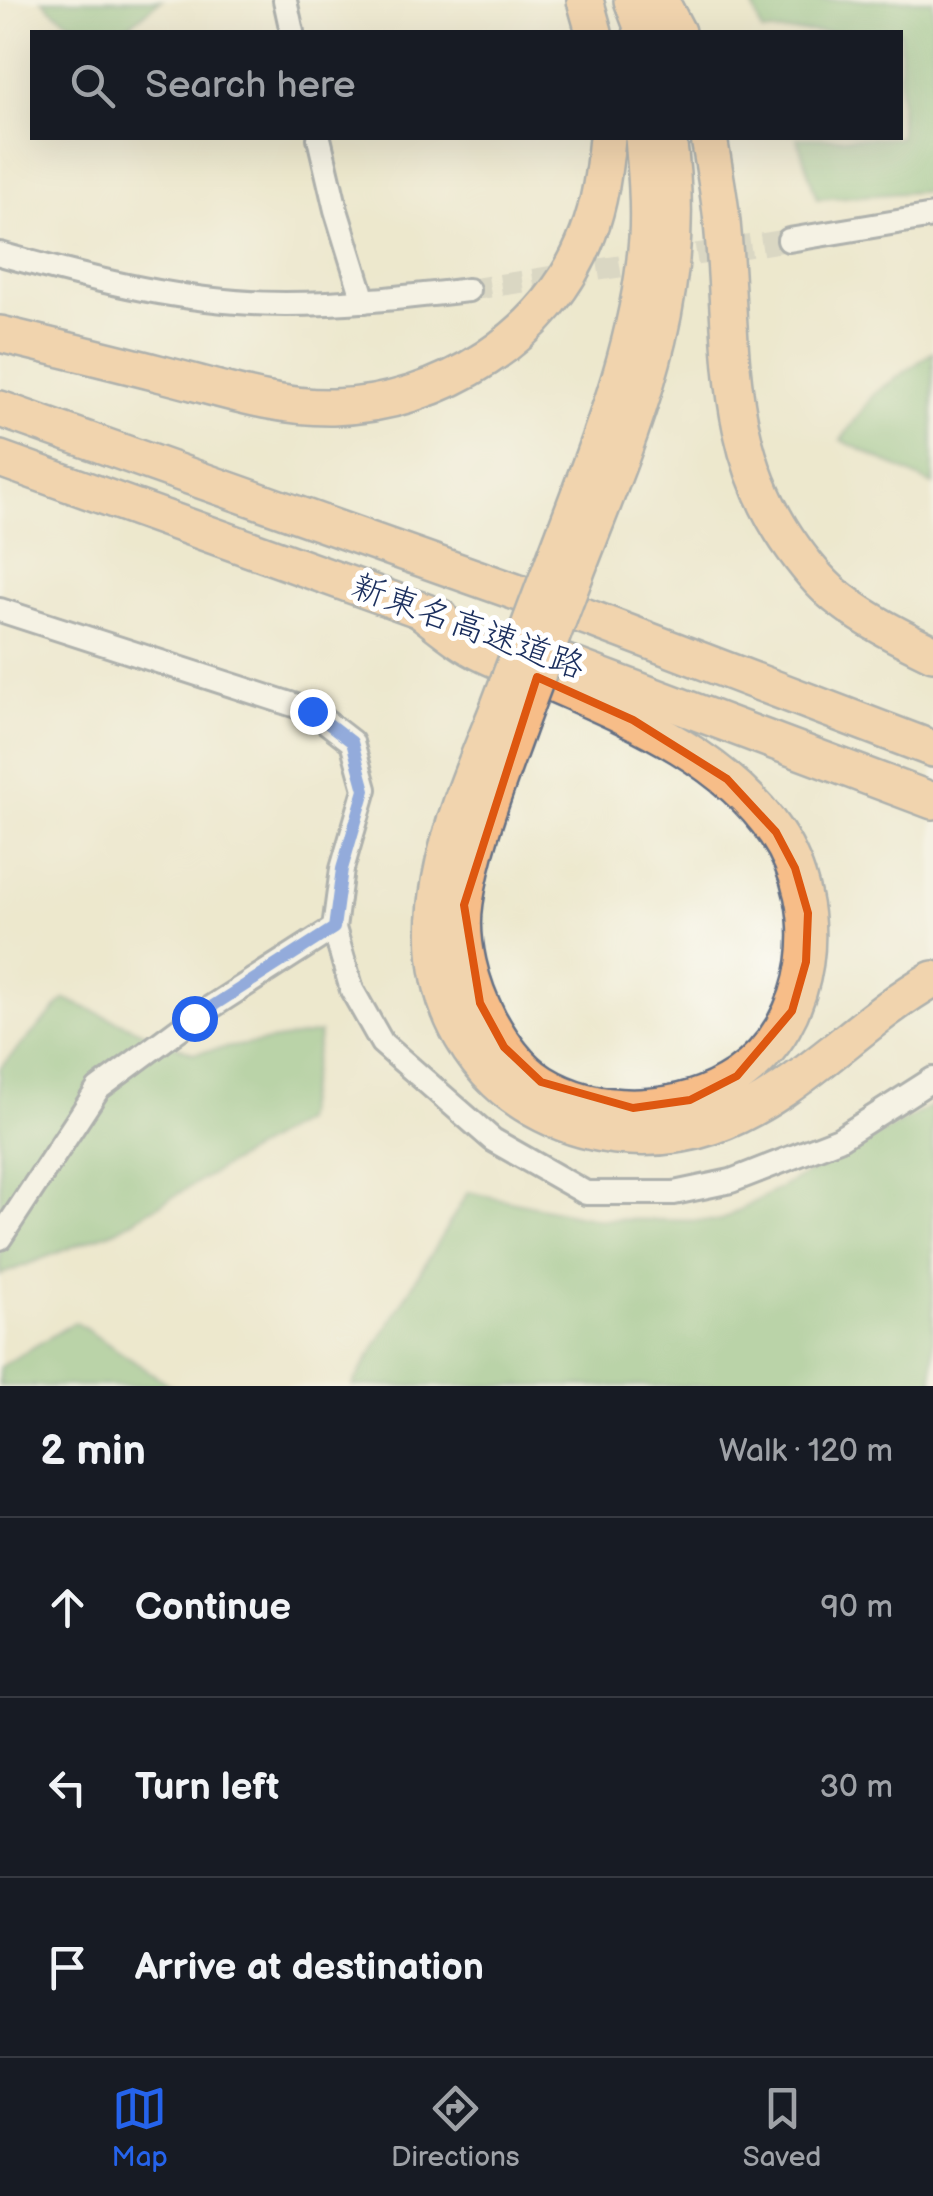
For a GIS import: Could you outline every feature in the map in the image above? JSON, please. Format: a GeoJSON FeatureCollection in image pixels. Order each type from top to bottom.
{"type":"FeatureCollection","features":[{"type":"Feature","properties":{"kind":"highway"},"geometry":{"type":"LineString","coordinates":[[632,0],[643,30]]}},
{"type":"Feature","properties":{"kind":"highway"},"geometry":{"type":"LineString","coordinates":[[660,0],[676,30]]}},
{"type":"Feature","properties":{"kind":"highway"},"geometry":{"type":"LineString","coordinates":[[0,334],[266,401],[333,407],[405,397],[459,376],[517,337],[557,292],[588,236],[604,176],[606,140]]}},
{"type":"Feature","properties":{"kind":"highway"},"geometry":{"type":"LineString","coordinates":[[565,568],[633,333],[647,239],[643,140]]}},
{"type":"Feature","properties":{"kind":"highway"},"geometry":{"type":"LineString","coordinates":[[420,610],[469,646],[634,720],[664,738],[727,779],[776,832],[795,868],[808,913],[806,962],[792,1011],[769,1046],[737,1076],[690,1100],[633,1108],[584,1100],[541,1082],[504,1047],[480,1002],[466,952],[464,904],[508,716],[565,568],[633,423],[668,302],[676,223],[668,140]]}},
{"type":"Feature","properties":{"kind":"highway"},"geometry":{"type":"LineString","coordinates":[[708,140],[721,212],[732,380],[750,471],[771,518],[804,562],[839,599],[933,653]]}},
{"type":"Feature","properties":{"kind":"highway","name":"新東名高速道路"},"geometry":{"type":"LineString","coordinates":[[0,409],[595,620],[933,749]]}},
{"type":"Feature","properties":{"kind":"highway","name":"新東名高速道路"},"geometry":{"type":"LineString","coordinates":[[0,459],[580,667],[933,802]]}},
{"type":"Feature","properties":{"kind":"highway"},"geometry":{"type":"LineString","coordinates":[[508,716],[469,780],[443,866],[434,922],[436,967],[450,1016],[479,1066],[518,1102],[558,1122],[599,1134],[653,1138],[712,1126],[760,1103],[933,979]]}},
{"type":"Feature","properties":{"kind":"street"},"geometry":{"type":"LineString","coordinates":[[285,0],[292,30]]}},
{"type":"Feature","properties":{"kind":"street"},"geometry":{"type":"LineString","coordinates":[[319,140],[364,301]]}},
{"type":"Feature","properties":{"kind":"street"},"geometry":{"type":"LineString","coordinates":[[789,240],[933,216]]}},
{"type":"Feature","properties":{"kind":"street"},"geometry":{"type":"LineString","coordinates":[[0,254],[104,282],[196,297],[282,304],[364,301],[468,290]]}},
{"type":"Feature","properties":{"kind":"street"},"geometry":{"type":"LineString","coordinates":[[0,610],[312,711],[352,742],[365,790],[342,869],[334,928],[352,990],[382,1044],[493,1140],[586,1193],[674,1193],[731,1181],[839,1138],[933,1079]]}},
{"type":"Feature","properties":{"kind":"street"},"geometry":{"type":"LineString","coordinates":[[0,1238],[98,1089],[194,1018],[334,928]]}},
{"type":"Feature","properties":{"kind":"highlighted area"},"geometry":{"type":"Polygon","coordinates":[[[537,677],[633,720],[727,779],[776,832],[795,868],[808,913],[806,962],[792,1011],[737,1076],[690,1100],[633,1108],[541,1082],[504,1047],[480,1003],[464,905],[537,677]]]}},
{"type":"Feature","properties":{"kind":"green space"},"geometry":{"type":"Polygon","coordinates":[[[42,0],[161,0],[119,30],[90,30],[56,13],[42,0]]]}},
{"type":"Feature","properties":{"kind":"green space"},"geometry":{"type":"Polygon","coordinates":[[[751,0],[933,0],[933,191],[817,199],[798,140],[903,140],[903,30],[761,30],[751,0]]]}},
{"type":"Feature","properties":{"kind":"green space"},"geometry":{"type":"Polygon","coordinates":[[[933,352],[933,485],[841,440],[874,394],[933,352]]]}},
{"type":"Feature","properties":{"kind":"green space"},"geometry":{"type":"Polygon","coordinates":[[[65,999],[193,1053],[320,1033],[302,1121],[116,1230],[0,1275],[0,1068],[65,999]]]}},
{"type":"Feature","properties":{"kind":"green space"},"geometry":{"type":"Polygon","coordinates":[[[933,1105],[933,1386],[352,1386],[468,1192],[596,1219],[719,1221],[933,1105]]]}},
{"type":"Feature","properties":{"kind":"green space"},"geometry":{"type":"Polygon","coordinates":[[[75,1322],[171,1386],[0,1386],[0,1367],[75,1322]]]}},
{"type":"Feature","properties":{"kind":"tunnel"},"geometry":{"type":"LineString","coordinates":[[468,290],[789,240]]}},
{"type":"Feature","properties":{"kind":"route"},"geometry":{"type":"LineString","coordinates":[[194,1018],[334,928],[342,869],[365,790],[352,742],[312,711]]}}]}
